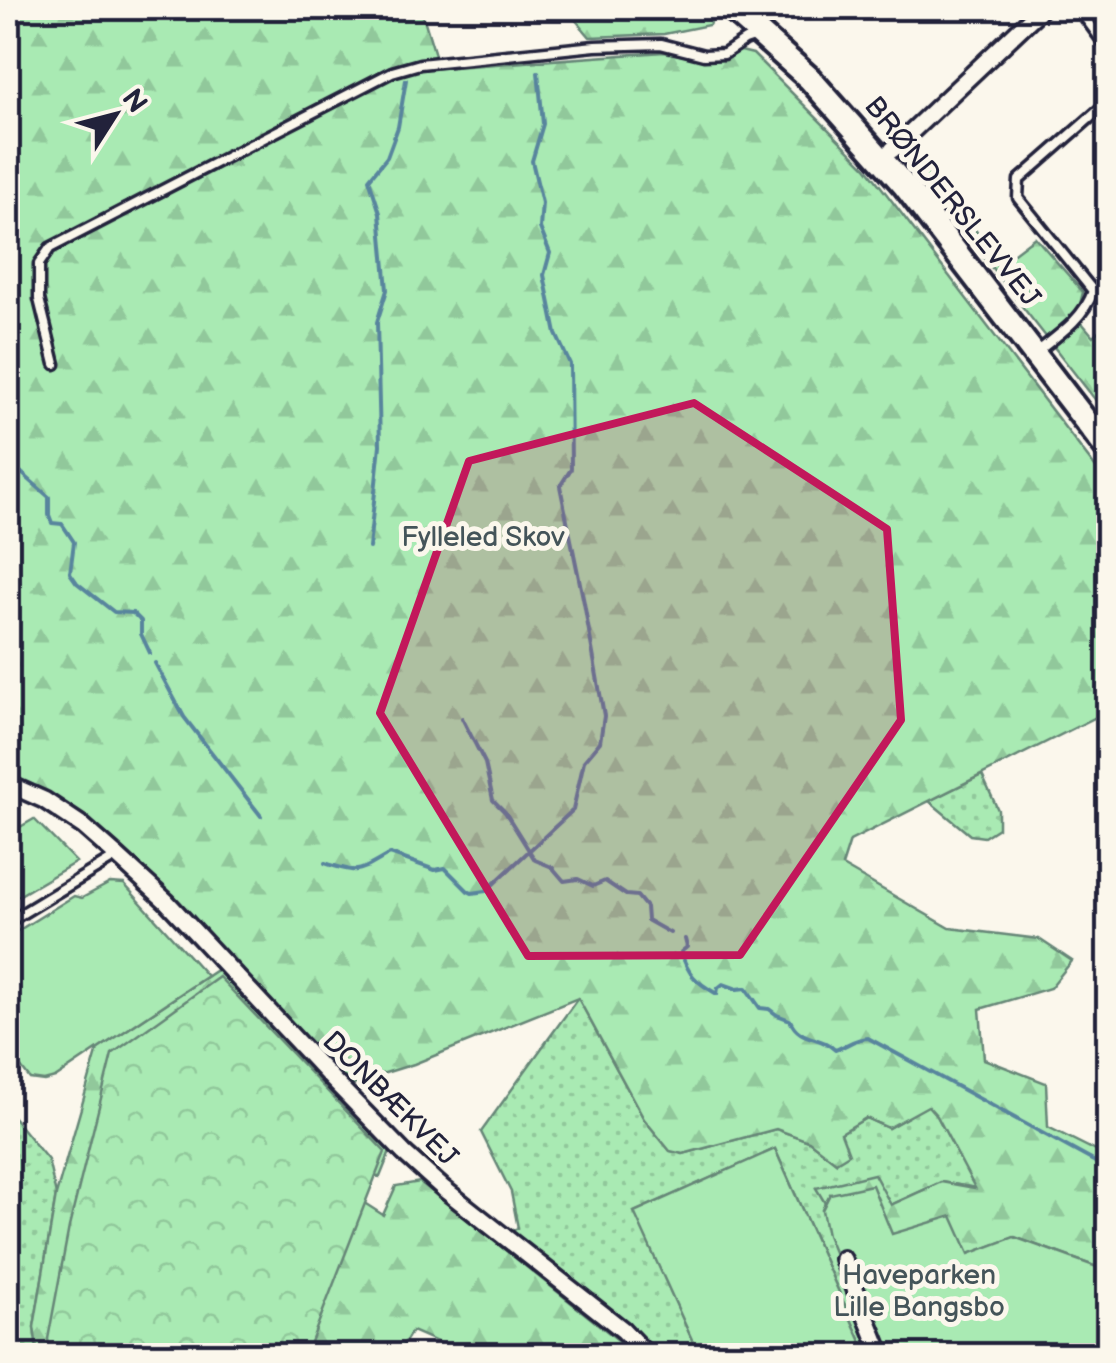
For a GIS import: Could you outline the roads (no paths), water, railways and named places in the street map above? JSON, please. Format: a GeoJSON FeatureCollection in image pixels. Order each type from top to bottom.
{"type":"FeatureCollection","features":[{"type":"Feature","properties":{"kind":"main road","name":"BRØNDERSLEVVEJ"},"geometry":{"type":"LineString","coordinates":[[734,9],[809,78],[905,186],[1108,450]]}},
{"type":"Feature","properties":{"kind":"street"},"geometry":{"type":"LineString","coordinates":[[892,150],[1042,8]]}},
{"type":"Feature","properties":{"kind":"street","name":"DONBÆKVEJ"},"geometry":{"type":"LineString","coordinates":[[8,784],[70,817],[166,900],[404,1153],[622,1330],[648,1356]]}},
{"type":"Feature","properties":{"kind":"street"},"geometry":{"type":"LineString","coordinates":[[843,1259],[882,1356]]}},
{"type":"Feature","properties":{"kind":"lane"},"geometry":{"type":"LineString","coordinates":[[1078,8],[1108,49]]}},
{"type":"Feature","properties":{"kind":"lane"},"geometry":{"type":"LineString","coordinates":[[55,364],[39,298],[40,264],[50,248],[392,72],[420,64],[595,46],[661,44],[704,55],[724,54],[745,40],[762,35]]}},
{"type":"Feature","properties":{"kind":"lane"},"geometry":{"type":"LineString","coordinates":[[1034,354],[1073,322],[1088,305],[1093,291],[1018,198],[1019,180],[1108,102]]}},
{"type":"Feature","properties":{"kind":"lane"},"geometry":{"type":"LineString","coordinates":[[8,922],[116,856]]}},
{"type":"Feature","properties":{"kind":"waterway"},"geometry":{"type":"LineString","coordinates":[[325,863],[359,870],[390,854],[435,870],[445,868],[472,893],[486,891],[573,810],[584,761],[600,742],[604,716],[560,486],[571,469],[570,364],[556,334],[544,275],[550,253],[540,228],[542,203],[532,161],[543,124],[538,72]]}},
{"type":"Feature","properties":{"kind":"waterway"},"geometry":{"type":"LineString","coordinates":[[369,548],[380,445],[377,322],[387,290],[380,213],[369,179],[387,157],[398,127],[406,80]]}},
{"type":"Feature","properties":{"kind":"waterway"},"geometry":{"type":"LineString","coordinates":[[8,461],[49,497],[52,523],[62,524],[74,542],[70,573],[77,583],[114,612],[133,613],[141,621],[141,634],[150,653]]}},
{"type":"Feature","properties":{"kind":"waterway"},"geometry":{"type":"LineString","coordinates":[[155,663],[184,717],[261,816]]}},
{"type":"Feature","properties":{"kind":"waterway"},"geometry":{"type":"LineString","coordinates":[[462,718],[485,763],[493,800],[535,860],[552,867],[564,881],[578,879],[593,886],[605,881],[626,895],[637,896],[646,907],[647,920],[670,933]]}},
{"type":"Feature","properties":{"kind":"waterway"},"geometry":{"type":"LineString","coordinates":[[685,939],[687,947],[681,952],[687,967],[698,982],[717,994],[723,984],[746,988],[760,1008],[790,1020],[799,1032],[835,1050],[868,1038],[1108,1169]]}},
{"type":"Feature","properties":{"kind":"park label","name":"Fylleled Skov"},"geometry":{"type":"Point","coordinates":[483,537]}},
{"type":"Feature","properties":{"kind":"park label","name":"Haveparken Lille Bangsbo"},"geometry":{"type":"Point","coordinates":[919,1291]}}]}
